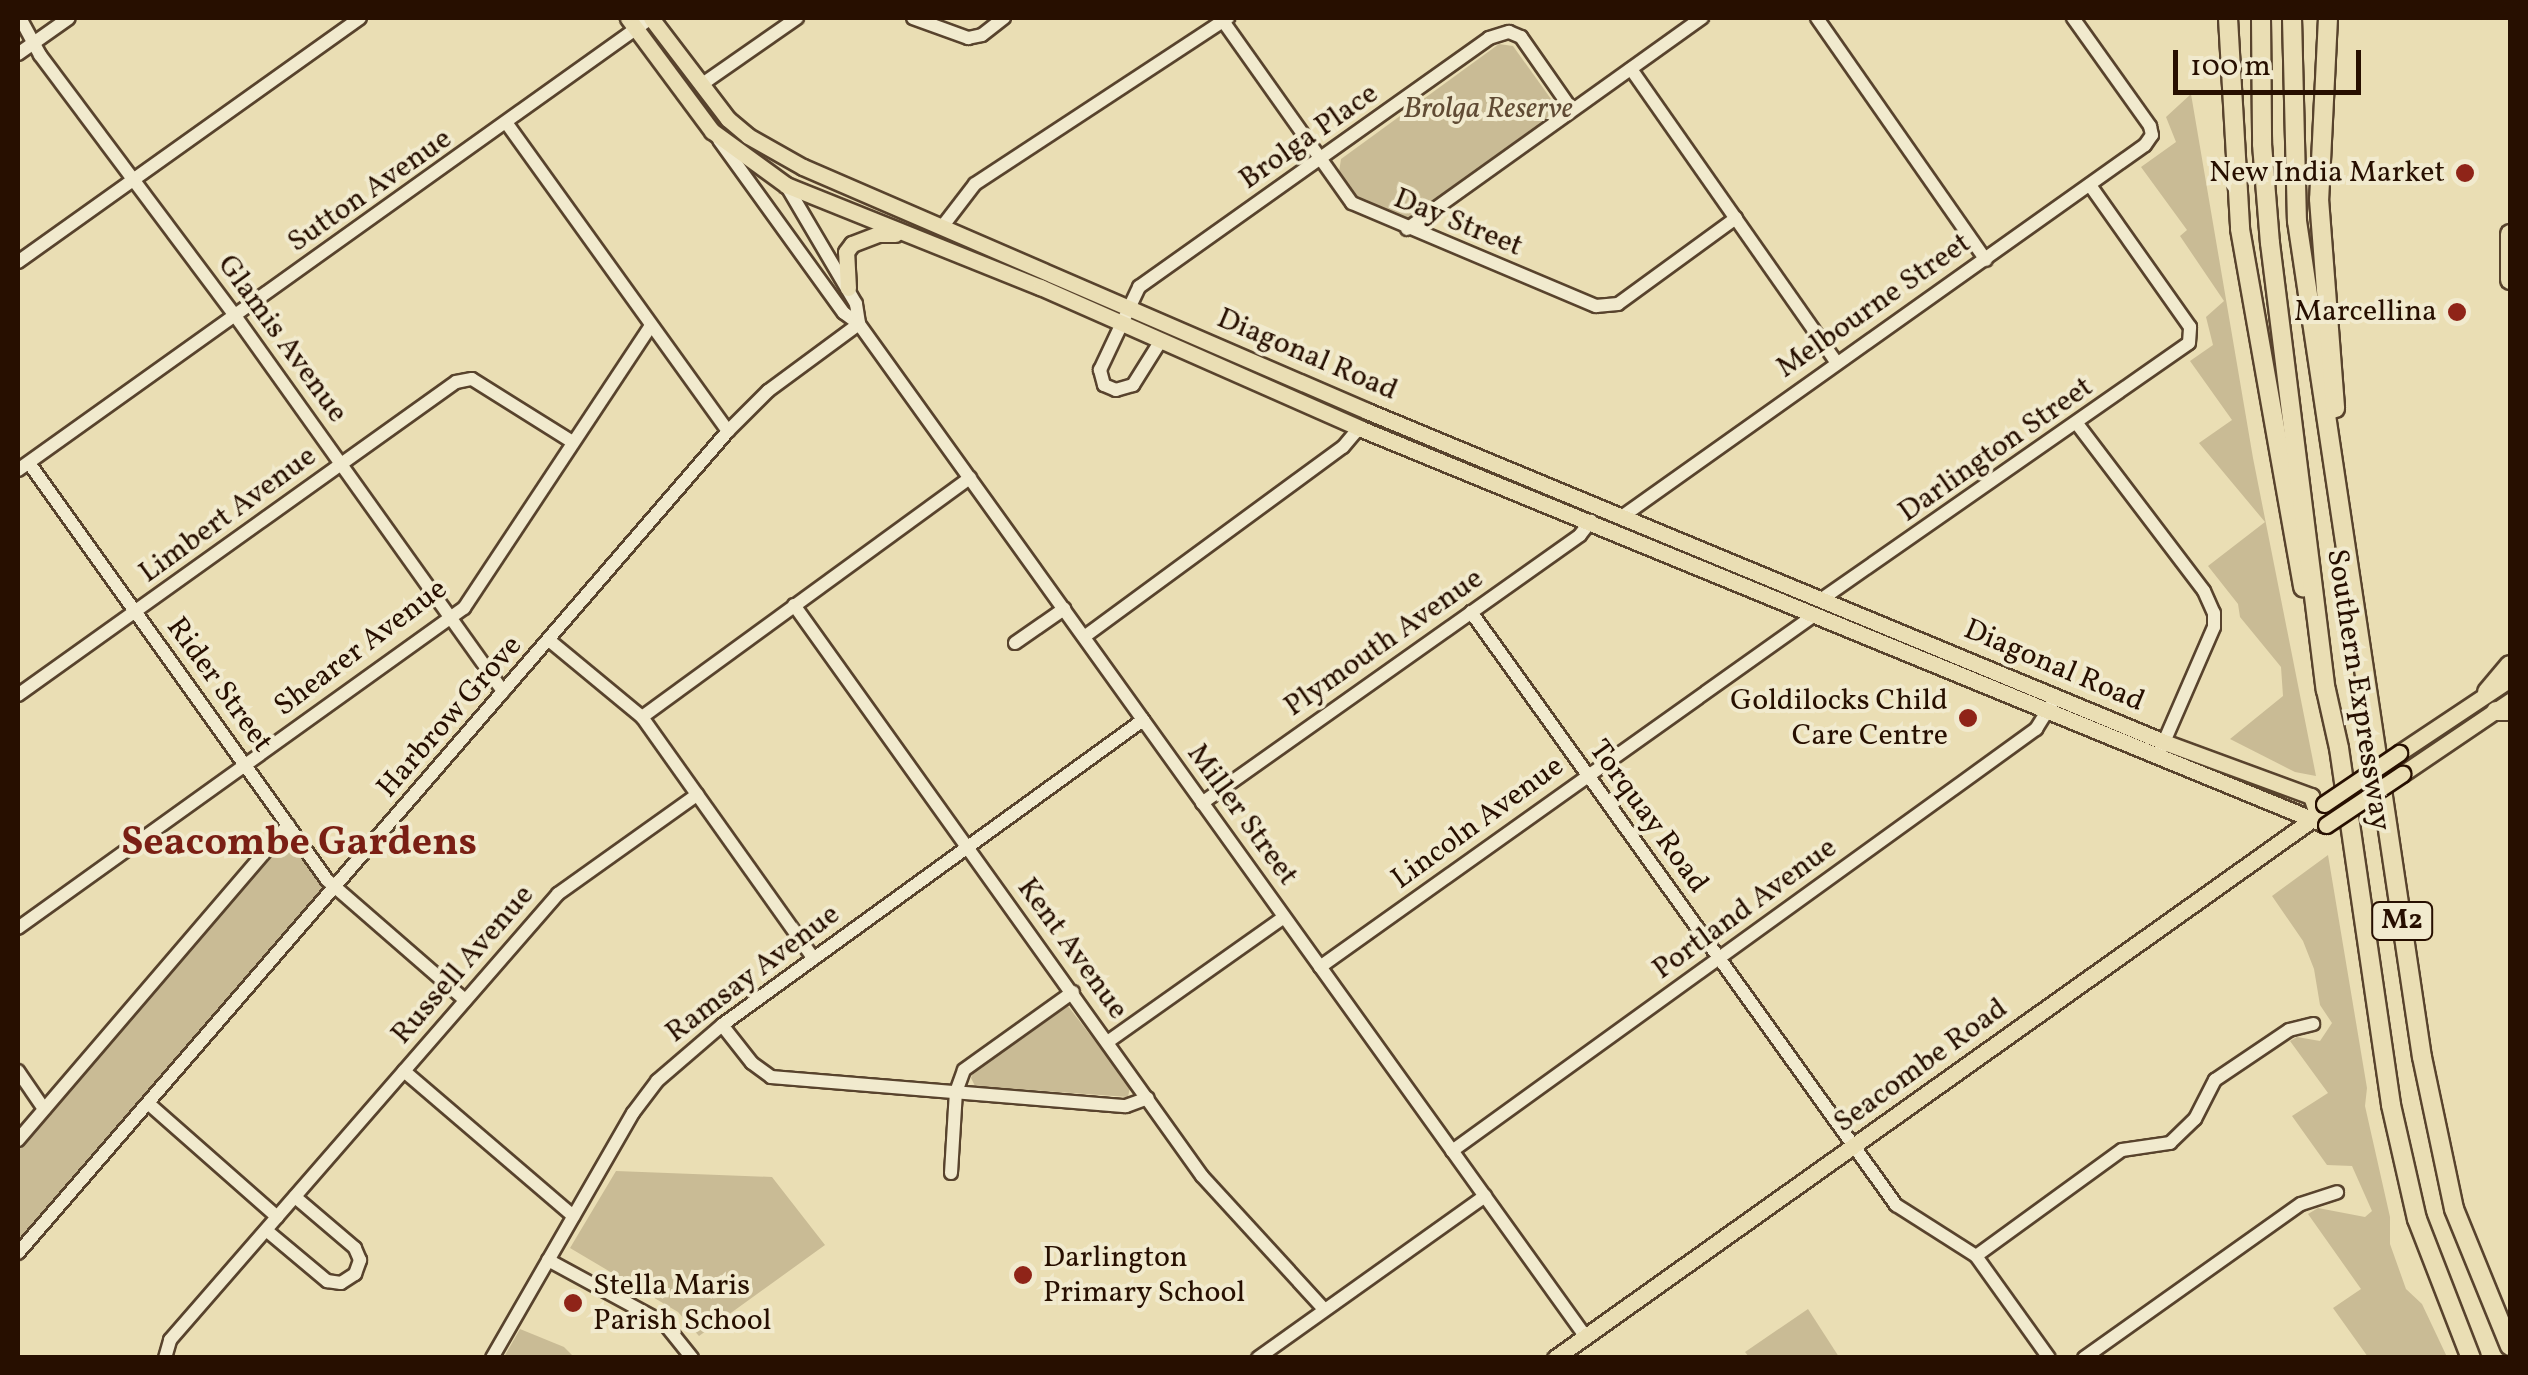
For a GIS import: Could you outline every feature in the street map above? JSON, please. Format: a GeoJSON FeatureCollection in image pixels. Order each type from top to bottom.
{"type":"FeatureCollection","features":[{"type":"Feature","properties":{"kind":"highway"},"geometry":{"type":"LineString","coordinates":[[2228,18],[2234,161],[2250,296],[2300,574],[2326,690]]}},
{"type":"Feature","properties":{"kind":"highway","name":"Southern Expressway"},"geometry":{"type":"LineString","coordinates":[[2260,18],[2262,144],[2270,243],[2326,690],[2339,748],[2404,1171],[2436,1276],[2472,1358]]}},
{"type":"Feature","properties":{"kind":"highway","name":"Southern Expressway"},"geometry":{"type":"LineString","coordinates":[[2292,18],[2297,220],[2439,1150],[2471,1258],[2510,1346]]}},
{"type":"Feature","properties":{"kind":"highway","name":"M2"},"geometry":{"type":"LineString","coordinates":[[2328,18],[2319,200],[2340,484]]}},
{"type":"Feature","properties":{"kind":"highway"},"geometry":{"type":"LineString","coordinates":[[2510,234],[2510,280]]}},
{"type":"Feature","properties":{"kind":"highway"},"geometry":{"type":"LineString","coordinates":[[2487,692],[2510,665]]}},
{"type":"Feature","properties":{"kind":"main road","name":"Diagonal Road"},"geometry":{"type":"LineString","coordinates":[[651,18],[701,85],[748,136],[802,167],[1367,411],[1813,616],[2052,705],[2323,816]]}},
{"type":"Feature","properties":{"kind":"main road","name":"Diagonal Road"},"geometry":{"type":"LineString","coordinates":[[632,23],[712,131],[786,186],[1040,286],[1120,325],[1359,428],[1592,522],[1618,524],[1822,600],[2052,705]]}},
{"type":"Feature","properties":{"kind":"main road"},"geometry":{"type":"LineString","coordinates":[[748,136],[786,186]]}},
{"type":"Feature","properties":{"kind":"main road"},"geometry":{"type":"LineString","coordinates":[[935,246],[942,227]]}},
{"type":"Feature","properties":{"kind":"main road"},"geometry":{"type":"LineString","coordinates":[[848,288],[846,252],[852,244],[878,234],[904,234]]}},
{"type":"Feature","properties":{"kind":"main road"},"geometry":{"type":"LineString","coordinates":[[1359,428],[1367,411]]}},
{"type":"Feature","properties":{"kind":"main road"},"geometry":{"type":"LineString","coordinates":[[1813,616],[1822,600]]}},
{"type":"Feature","properties":{"kind":"main road","name":"Seacombe Road"},"geometry":{"type":"LineString","coordinates":[[1555,1358],[2323,816],[2399,753],[2510,679]]}},
{"type":"Feature","properties":{"kind":"main road","name":"Seacombe Road"},"geometry":{"type":"LineString","coordinates":[[2323,816],[2402,774],[2506,708]]}},
{"type":"Feature","properties":{"kind":"street","name":"Glamis Avenue"},"geometry":{"type":"LineString","coordinates":[[20,18],[34,43],[503,691]]}},
{"type":"Feature","properties":{"kind":"street"},"geometry":{"type":"LineString","coordinates":[[18,54],[69,18]]}},
{"type":"Feature","properties":{"kind":"street"},"geometry":{"type":"LineString","coordinates":[[18,262],[360,18]]}},
{"type":"Feature","properties":{"kind":"street","name":"Sutton Avenue"},"geometry":{"type":"LineString","coordinates":[[23,467],[508,124],[632,23],[651,18]]}},
{"type":"Feature","properties":{"kind":"street"},"geometry":{"type":"LineString","coordinates":[[701,85],[797,18]]}},
{"type":"Feature","properties":{"kind":"street"},"geometry":{"type":"LineString","coordinates":[[913,18],[968,38],[982,35],[1004,18]]}},
{"type":"Feature","properties":{"kind":"street"},"geometry":{"type":"LineString","coordinates":[[1816,18],[1986,260]]}},
{"type":"Feature","properties":{"kind":"street","name":"Melbourne Street"},"geometry":{"type":"LineString","coordinates":[[1618,524],[1836,362],[2090,185],[2152,135],[2073,18]]}},
{"type":"Feature","properties":{"kind":"street"},"geometry":{"type":"LineString","coordinates":[[942,227],[974,184],[1226,19]]}},
{"type":"Feature","properties":{"kind":"street","name":"Day Street"},"geometry":{"type":"LineString","coordinates":[[1226,19],[1320,161],[1352,202],[1407,230],[1607,308],[1736,218]]}},
{"type":"Feature","properties":{"kind":"street"},"geometry":{"type":"LineString","coordinates":[[1407,230],[1698,19]]}},
{"type":"Feature","properties":{"kind":"street","name":"Brolga Place"},"geometry":{"type":"LineString","coordinates":[[1120,325],[1139,287],[1489,38],[1509,32],[1521,37],[1572,110]]}},
{"type":"Feature","properties":{"kind":"street"},"geometry":{"type":"LineString","coordinates":[[1632,68],[1836,362]]}},
{"type":"Feature","properties":{"kind":"street"},"geometry":{"type":"LineString","coordinates":[[508,124],[728,431]]}},
{"type":"Feature","properties":{"kind":"street","name":"Miller Street"},"geometry":{"type":"LineString","coordinates":[[712,131],[844,312],[860,324]]}},
{"type":"Feature","properties":{"kind":"street","name":"Darlington Street"},"geometry":{"type":"LineString","coordinates":[[1822,600],[2189,344],[2192,335],[2090,185]]}},
{"type":"Feature","properties":{"kind":"street","name":"Miller Street"},"geometry":{"type":"LineString","coordinates":[[786,186],[848,288],[860,324],[1585,1336]]}},
{"type":"Feature","properties":{"kind":"street","name":"Harbrow Grove"},"geometry":{"type":"LineString","coordinates":[[18,1253],[503,691],[550,642],[728,431],[768,391],[860,324]]}},
{"type":"Feature","properties":{"kind":"street"},"geometry":{"type":"LineString","coordinates":[[1120,325],[1100,370],[1104,385],[1116,390],[1132,385],[1160,342]]}},
{"type":"Feature","properties":{"kind":"street","name":"Shearer Avenue"},"geometry":{"type":"LineString","coordinates":[[18,928],[464,608],[650,327]]}},
{"type":"Feature","properties":{"kind":"street","name":"Limbert Avenue"},"geometry":{"type":"LineString","coordinates":[[18,696],[464,380],[472,380],[571,441]]}},
{"type":"Feature","properties":{"kind":"street"},"geometry":{"type":"LineString","coordinates":[[2078,425],[2204,591],[2214,612],[2214,628],[2161,748]]}},
{"type":"Feature","properties":{"kind":"street"},"geometry":{"type":"LineString","coordinates":[[1084,637],[1343,448],[1359,428]]}},
{"type":"Feature","properties":{"kind":"street","name":"Rider Street"},"geometry":{"type":"LineString","coordinates":[[23,467],[136,612],[334,886],[465,1000]]}},
{"type":"Feature","properties":{"kind":"street"},"geometry":{"type":"LineString","coordinates":[[642,717],[970,478]]}},
{"type":"Feature","properties":{"kind":"street","name":"Plymouth Avenue"},"geometry":{"type":"LineString","coordinates":[[1202,802],[1580,535],[1592,522]]}},
{"type":"Feature","properties":{"kind":"street","name":"Kent Avenue"},"geometry":{"type":"LineString","coordinates":[[794,606],[1202,1176],[1324,1310]]}},
{"type":"Feature","properties":{"kind":"street"},"geometry":{"type":"LineString","coordinates":[[1015,643],[1064,609]]}},
{"type":"Feature","properties":{"kind":"street","name":"Torquay Road"},"geometry":{"type":"LineString","coordinates":[[1471,612],[1854,1148],[1906,1214],[1976,1256]]}},
{"type":"Feature","properties":{"kind":"street","name":"Lincoln Avenue"},"geometry":{"type":"LineString","coordinates":[[1320,967],[1813,616]]}},
{"type":"Feature","properties":{"kind":"street"},"geometry":{"type":"LineString","coordinates":[[550,642],[642,717],[813,958]]}},
{"type":"Feature","properties":{"kind":"street","name":"Portland Avenue"},"geometry":{"type":"LineString","coordinates":[[1452,1150],[2036,729],[2052,705]]}},
{"type":"Feature","properties":{"kind":"street","name":"Ramsay Avenue"},"geometry":{"type":"LineString","coordinates":[[492,1358],[649,1091],[690,1048],[1143,720]]}},
{"type":"Feature","properties":{"kind":"street","name":"Russell Avenue"},"geometry":{"type":"LineString","coordinates":[[165,1358],[170,1340],[558,894],[697,795]]}},
{"type":"Feature","properties":{"kind":"street"},"geometry":{"type":"LineString","coordinates":[[18,1140],[288,825]]}},
{"type":"Feature","properties":{"kind":"street"},"geometry":{"type":"LineString","coordinates":[[1108,1041],[1284,916]]}},
{"type":"Feature","properties":{"kind":"street"},"geometry":{"type":"LineString","coordinates":[[950,1173],[956,1092],[970,1064],[1073,992]]}},
{"type":"Feature","properties":{"kind":"street"},"geometry":{"type":"LineString","coordinates":[[722,1024],[752,1063],[771,1077],[1126,1106],[1148,1098]]}},
{"type":"Feature","properties":{"kind":"street"},"geometry":{"type":"LineString","coordinates":[[2049,1358],[1976,1256],[2122,1150],[2170,1143],[2194,1119],[2215,1080],[2289,1030],[2313,1024]]}},
{"type":"Feature","properties":{"kind":"street"},"geometry":{"type":"LineString","coordinates":[[18,1071],[44,1110]]}},
{"type":"Feature","properties":{"kind":"street"},"geometry":{"type":"LineString","coordinates":[[404,1072],[573,1216]]}},
{"type":"Feature","properties":{"kind":"street"},"geometry":{"type":"LineString","coordinates":[[149,1104],[277,1218]]}},
{"type":"Feature","properties":{"kind":"street"},"geometry":{"type":"LineString","coordinates":[[2084,1358],[2301,1204],[2337,1192]]}},
{"type":"Feature","properties":{"kind":"street"},"geometry":{"type":"LineString","coordinates":[[1258,1358],[1485,1196]]}},
{"type":"Feature","properties":{"kind":"street"},"geometry":{"type":"LineString","coordinates":[[266,1230],[327,1281],[342,1282],[355,1274],[360,1260],[355,1248],[294,1197]]}},
{"type":"Feature","properties":{"kind":"street"},"geometry":{"type":"LineString","coordinates":[[548,1260],[664,1324],[692,1358]]}},
{"type":"Feature","properties":{"kind":"green space","name":"Brolga Reserve"},"geometry":{"type":"Polygon","coordinates":[[[1499,44],[1513,46],[1556,106],[1556,117],[1415,217],[1403,219],[1359,199],[1339,172],[1341,159],[1499,44]]]}},
{"type":"Feature","properties":{"kind":"green space"},"geometry":{"type":"Polygon","coordinates":[[[2191,94],[2253,458],[2316,776],[2295,772],[2230,739],[2283,696],[2281,667],[2240,617],[2238,604],[2208,566],[2265,522],[2199,443],[2232,420],[2190,361],[2213,345],[2206,317],[2224,301],[2180,236],[2187,230],[2141,167],[2176,142],[2166,117],[2191,94]]]}},
{"type":"Feature","properties":{"kind":"green space"},"geometry":{"type":"Polygon","coordinates":[[[287,830],[330,886],[18,1246],[18,1148],[287,830]]]}},
{"type":"Feature","properties":{"kind":"green space"},"geometry":{"type":"Polygon","coordinates":[[[2328,855],[2367,1088],[2365,1106],[2390,1217],[2390,1244],[2406,1289],[2422,1304],[2447,1357],[2368,1357],[2333,1308],[2361,1289],[2308,1214],[2318,1208],[2365,1217],[2372,1211],[2352,1166],[2327,1165],[2292,1116],[2328,1093],[2290,1041],[2297,1037],[2320,1041],[2332,1023],[2320,1005],[2314,969],[2303,941],[2272,896],[2328,855]]]}},
{"type":"Feature","properties":{"kind":"green space"},"geometry":{"type":"Polygon","coordinates":[[[1068,1006],[1130,1087],[1128,1097],[975,1086],[971,1078],[974,1071],[1068,1006]]]}},
{"type":"Feature","properties":{"kind":"green space"},"geometry":{"type":"Polygon","coordinates":[[[616,1171],[772,1177],[825,1245],[699,1336],[678,1312],[570,1248],[616,1171]]]}},
{"type":"Feature","properties":{"kind":"green space"},"geometry":{"type":"Polygon","coordinates":[[[1808,1309],[1839,1357],[1749,1357],[1745,1352],[1808,1309]]]}},
{"type":"Feature","properties":{"kind":"green space"},"geometry":{"type":"Polygon","coordinates":[[[520,1329],[564,1347],[574,1357],[504,1357],[520,1329]]]}},
{"type":"Feature","properties":{"kind":"place","name":"New India Market"},"geometry":{"type":"Point","coordinates":[2465,173]}},
{"type":"Feature","properties":{"kind":"place","name":"Marcellina"},"geometry":{"type":"Point","coordinates":[2457,312]}},
{"type":"Feature","properties":{"kind":"place","name":"Goldilocks Child Care Centre"},"geometry":{"type":"Point","coordinates":[1968,718]}},
{"type":"Feature","properties":{"kind":"place","name":"Darlington Primary School"},"geometry":{"type":"Point","coordinates":[1023,1275]}},
{"type":"Feature","properties":{"kind":"place","name":"Stella Maris Parish School"},"geometry":{"type":"Point","coordinates":[573,1303]}},
{"type":"Feature","properties":{"kind":"district","name":"Seacombe Gardens"},"geometry":{"type":"Point","coordinates":[299,844]}}]}
